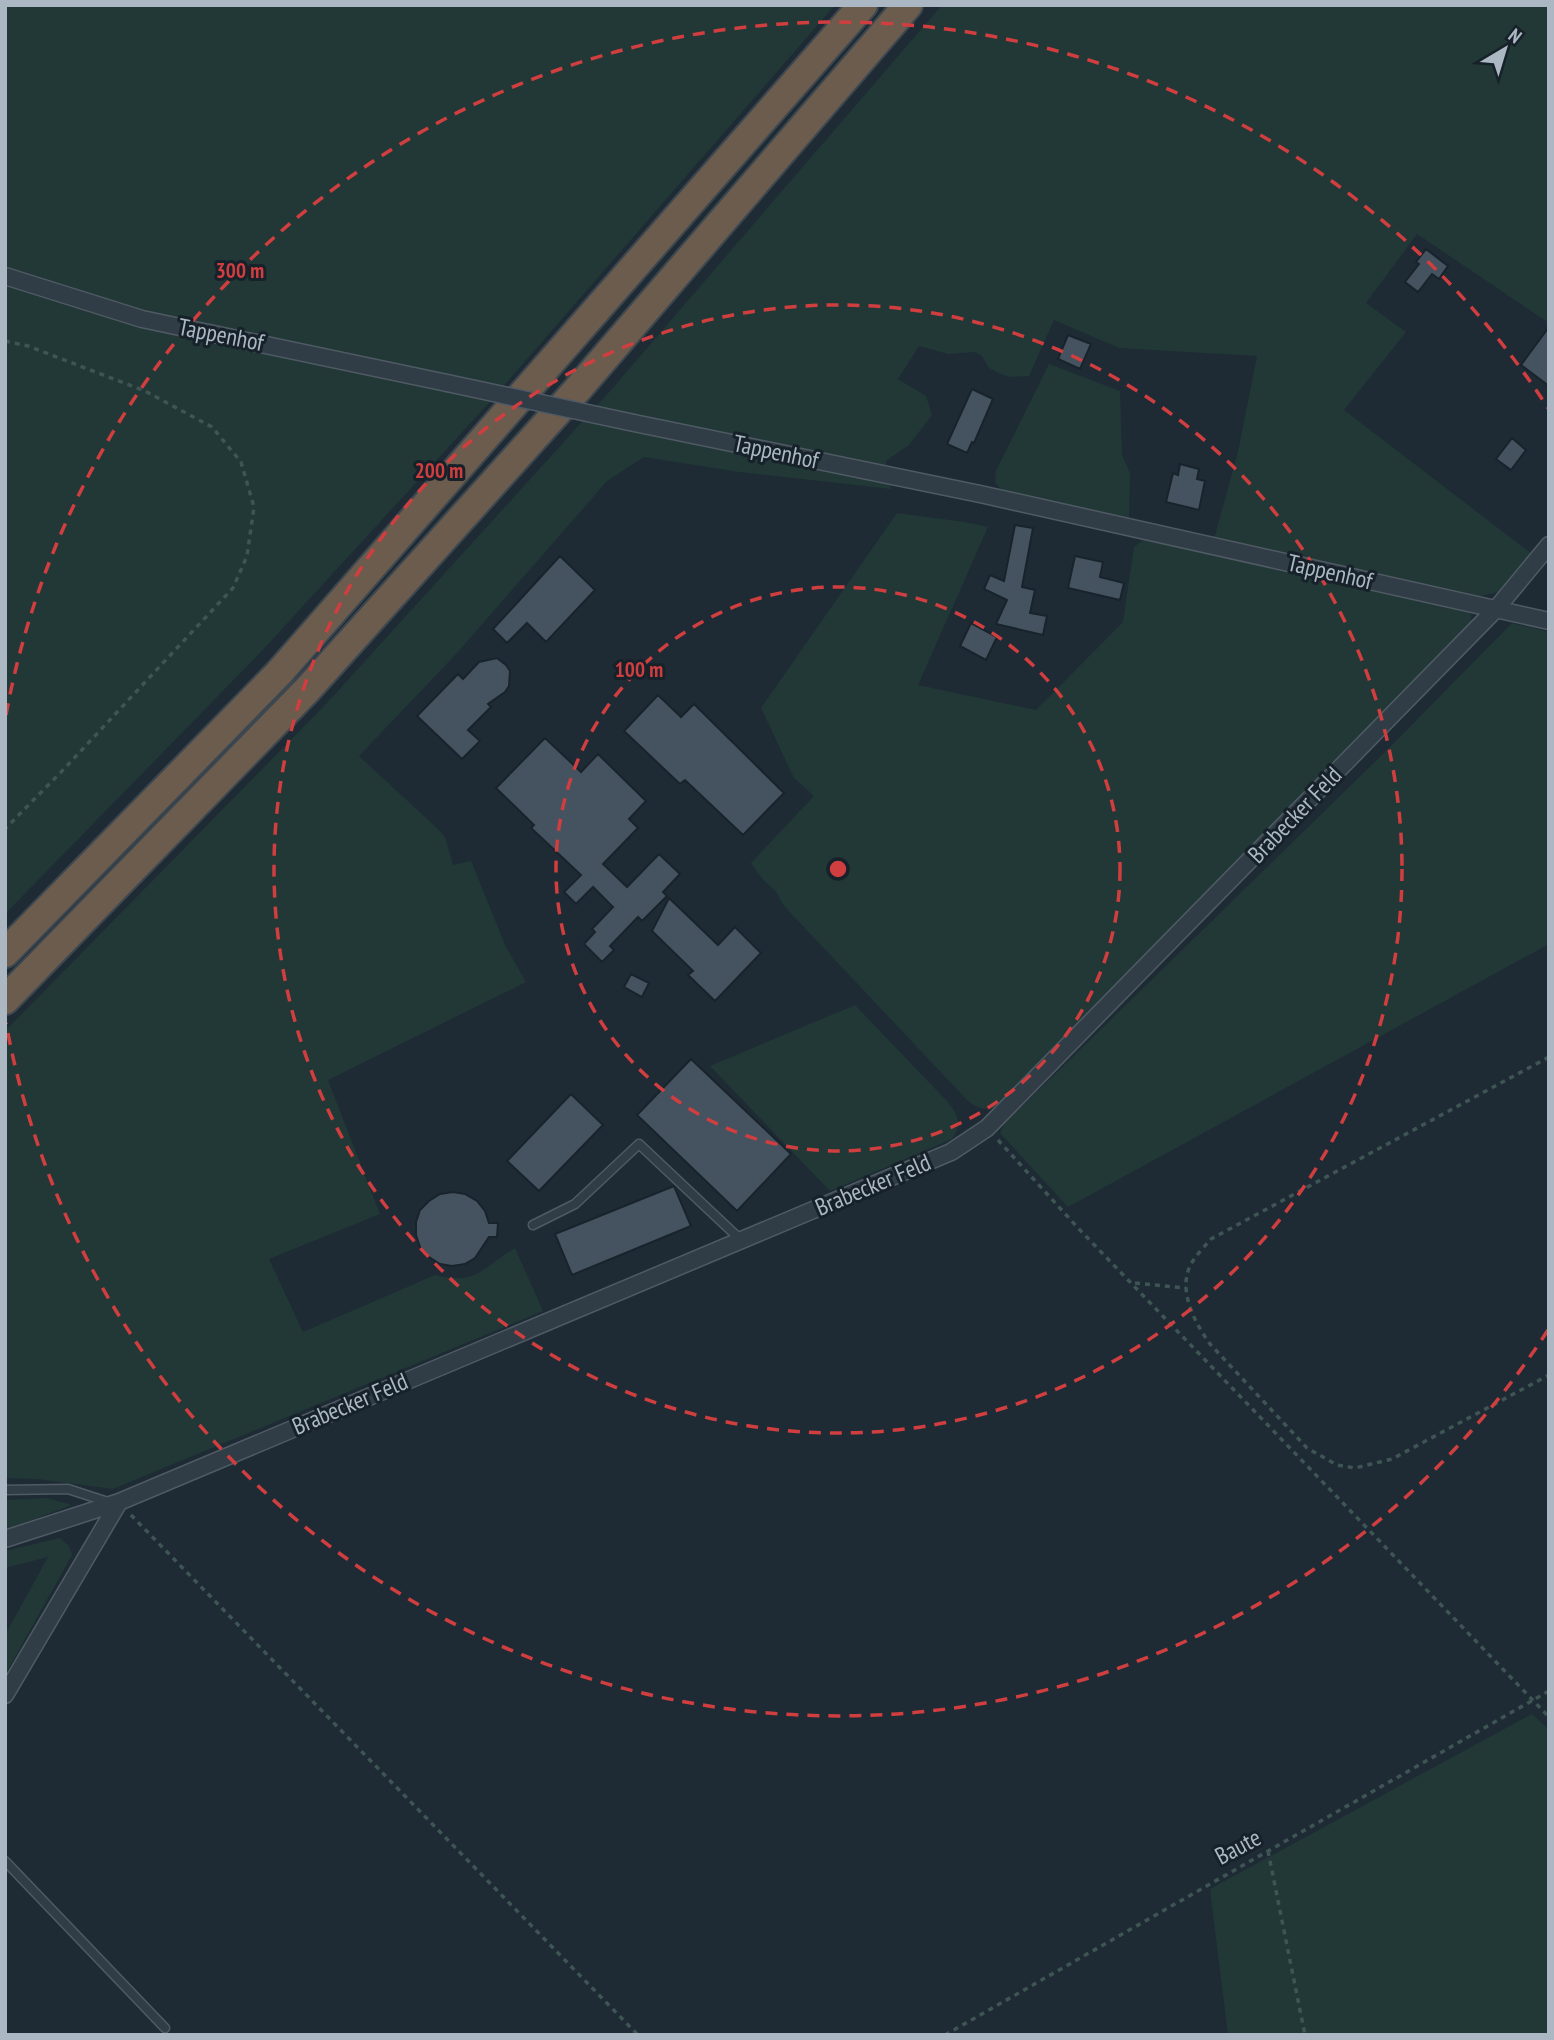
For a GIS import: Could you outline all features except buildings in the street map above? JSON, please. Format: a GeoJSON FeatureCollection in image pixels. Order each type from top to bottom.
{"type":"FeatureCollection","features":[{"type":"Feature","properties":{"kind":"highway"},"geometry":{"type":"LineString","coordinates":[[5,953],[279,673],[863,5]]}},
{"type":"Feature","properties":{"kind":"highway"},"geometry":{"type":"LineString","coordinates":[[5,1000],[307,690],[578,390],[908,5]]}},
{"type":"Feature","properties":{"kind":"street","name":"Tappenhof"},"geometry":{"type":"LineString","coordinates":[[5,276],[142,319],[974,492],[1549,621]]}},
{"type":"Feature","properties":{"kind":"street","name":"Brabecker Feld"},"geometry":{"type":"LineString","coordinates":[[5,1539],[116,1503],[951,1152],[987,1128],[1496,609],[1549,545]]}},
{"type":"Feature","properties":{"kind":"street"},"geometry":{"type":"LineString","coordinates":[[5,1695],[116,1503]]}},
{"type":"Feature","properties":{"kind":"lane"},"geometry":{"type":"LineString","coordinates":[[533,1226],[575,1204],[639,1144],[741,1241]]}},
{"type":"Feature","properties":{"kind":"lane"},"geometry":{"type":"LineString","coordinates":[[5,1490],[68,1489],[116,1503]]}},
{"type":"Feature","properties":{"kind":"lane"},"geometry":{"type":"LineString","coordinates":[[5,1861],[165,2028]]}},
{"type":"Feature","properties":{"kind":"path"},"geometry":{"type":"LineString","coordinates":[[5,341],[28,346],[145,391],[212,427],[241,462],[254,508],[247,556],[233,588],[5,829]]}},
{"type":"Feature","properties":{"kind":"path"},"geometry":{"type":"LineString","coordinates":[[1549,1057],[1211,1239],[1189,1267],[1186,1287],[1195,1319],[1210,1344],[1307,1448],[1338,1465],[1354,1468],[1392,1460],[1549,1375]]}},
{"type":"Feature","properties":{"kind":"path"},"geometry":{"type":"LineString","coordinates":[[987,1128],[1078,1228],[1549,1717]]}},
{"type":"Feature","properties":{"kind":"path"},"geometry":{"type":"LineString","coordinates":[[1133,1283],[1186,1287]]}},
{"type":"Feature","properties":{"kind":"path"},"geometry":{"type":"LineString","coordinates":[[116,1503],[638,2035]]}},
{"type":"Feature","properties":{"kind":"path","name":"Baute"},"geometry":{"type":"LineString","coordinates":[[945,2035],[1549,1691]]}},
{"type":"Feature","properties":{"kind":"path"},"geometry":{"type":"LineString","coordinates":[[1268,1851],[1305,2035]]}},
{"type":"Feature","properties":{"kind":"green space"},"geometry":{"type":"Polygon","coordinates":[[[5,5],[835,5],[488,404],[260,653],[5,914],[5,5]]]}},
{"type":"Feature","properties":{"kind":"green space"},"geometry":{"type":"Polygon","coordinates":[[[942,5],[1549,5],[1549,323],[1417,234],[1366,303],[1406,332],[1344,410],[1532,554],[1498,592],[1477,597],[1214,539],[1238,452],[1257,356],[1119,348],[1054,320],[1029,376],[1010,377],[1001,374],[989,368],[982,356],[975,352],[948,354],[919,346],[898,379],[926,396],[932,415],[909,445],[886,461],[891,489],[739,472],[644,457],[607,481],[458,652],[359,756],[439,830],[445,837],[453,865],[471,861],[506,947],[526,982],[328,1080],[380,1214],[269,1259],[303,1332],[435,1275],[461,1278],[479,1273],[515,1248],[543,1311],[113,1489],[37,1479],[5,1478],[5,1031],[327,703],[611,390],[942,5]]]}},
{"type":"Feature","properties":{"kind":"green space"},"geometry":{"type":"Polygon","coordinates":[[[1049,364],[1120,391],[1122,455],[1130,473],[1129,521],[1003,492],[995,482],[996,471],[1049,364]]]}},
{"type":"Feature","properties":{"kind":"green space"},"geometry":{"type":"Polygon","coordinates":[[[897,513],[988,527],[918,685],[1036,710],[1123,622],[1134,547],[1147,537],[1467,610],[1471,615],[1471,624],[995,1108],[981,1108],[968,1101],[784,906],[775,890],[763,880],[751,863],[814,796],[794,778],[761,708],[897,513]]]}},
{"type":"Feature","properties":{"kind":"green space"},"geometry":{"type":"Polygon","coordinates":[[[1512,623],[1549,632],[1549,944],[1068,1207],[1000,1133],[1005,1123],[1388,749],[1512,623]]]}},
{"type":"Feature","properties":{"kind":"green space"},"geometry":{"type":"Polygon","coordinates":[[[855,1005],[947,1101],[954,1110],[958,1124],[952,1139],[830,1191],[710,1066],[855,1005]]]}},
{"type":"Feature","properties":{"kind":"green space"},"geometry":{"type":"Polygon","coordinates":[[[47,1498],[72,1505],[5,1530],[5,1500],[47,1498]]]}},
{"type":"Feature","properties":{"kind":"green space"},"geometry":{"type":"Polygon","coordinates":[[[60,1538],[69,1546],[72,1555],[5,1675],[5,1635],[48,1557],[5,1568],[5,1551],[60,1538]]]}},
{"type":"Feature","properties":{"kind":"green space"},"geometry":{"type":"Polygon","coordinates":[[[1532,1714],[1549,1730],[1549,2035],[1228,2035],[1210,1889],[1532,1714]]]}}]}
